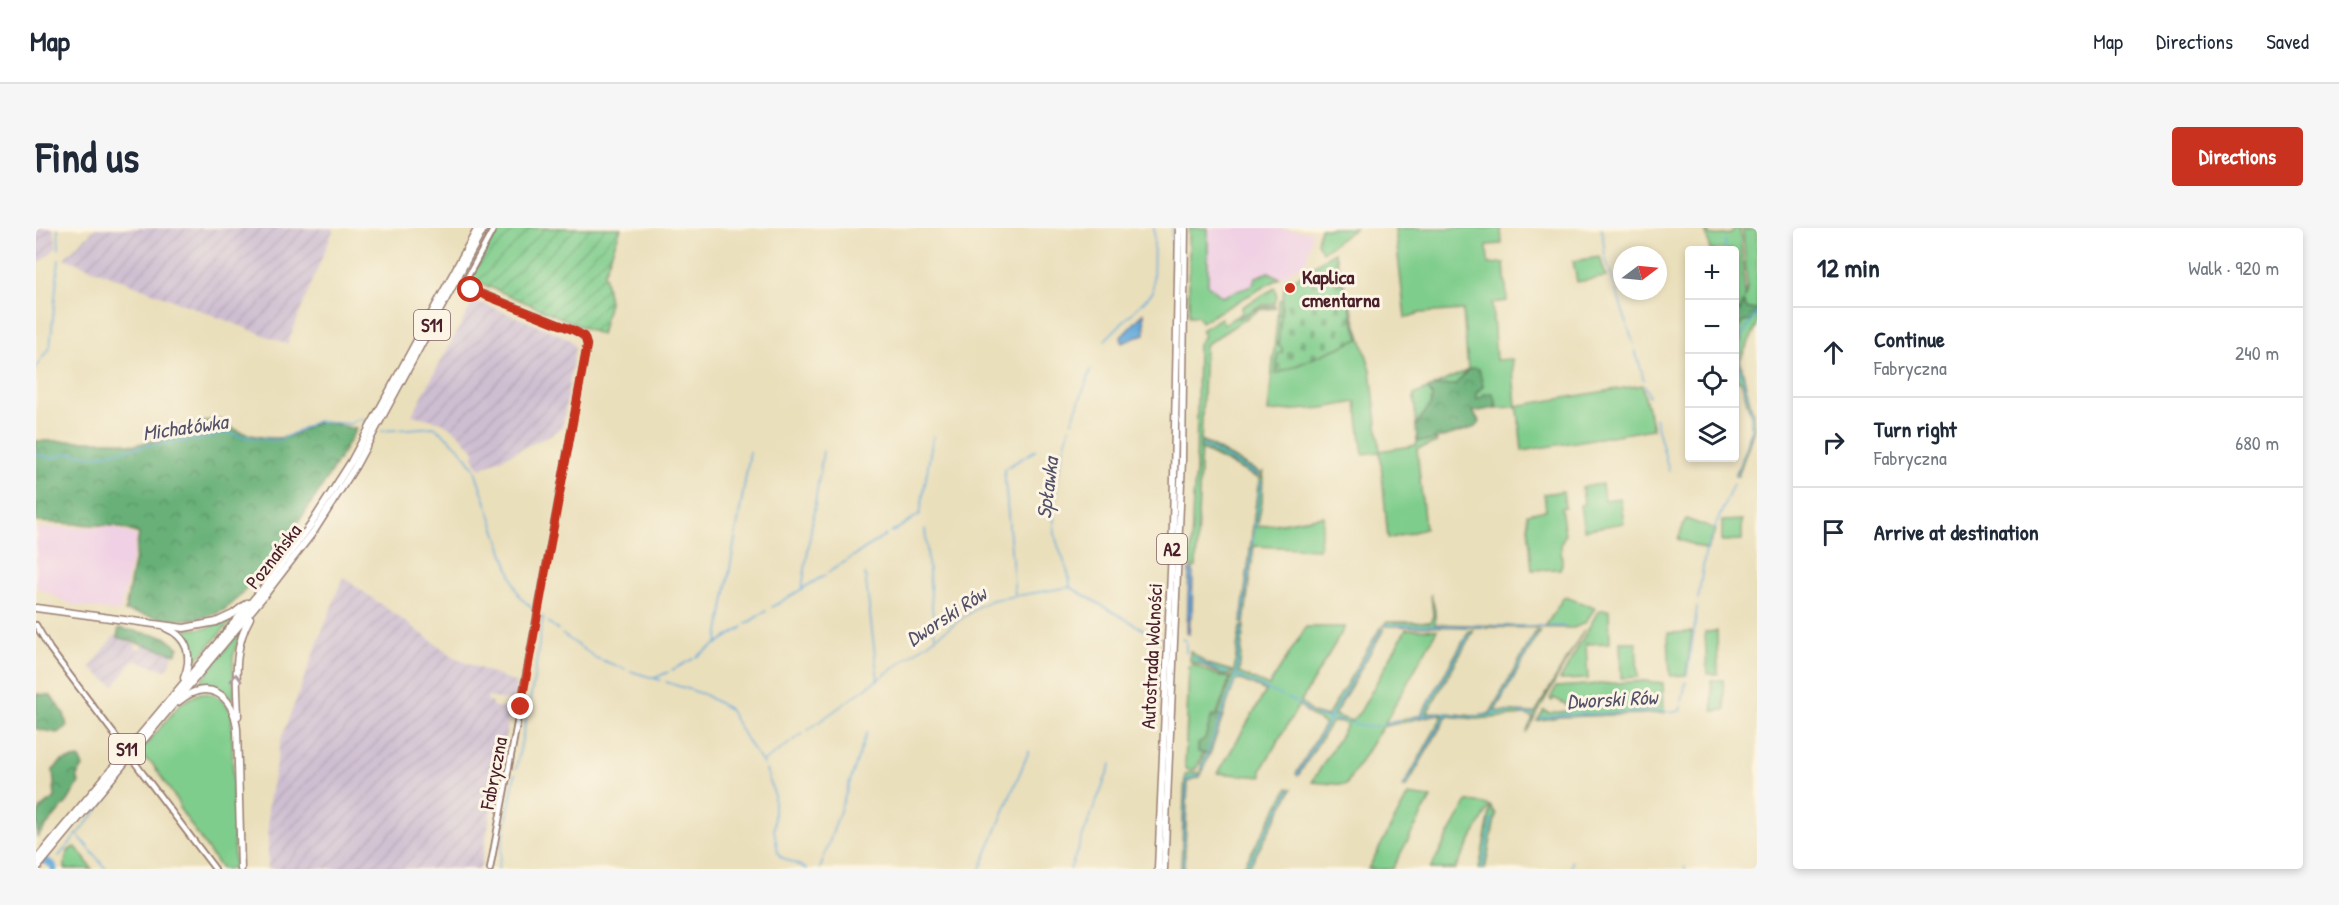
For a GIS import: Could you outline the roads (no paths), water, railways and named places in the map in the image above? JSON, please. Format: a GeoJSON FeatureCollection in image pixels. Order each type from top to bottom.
{"type":"FeatureCollection","features":[{"type":"Feature","properties":{"kind":"highway","name":"Poznańska"},"geometry":{"type":"LineString","coordinates":[[36,869],[44,854],[178,689],[266,590],[351,462],[478,228]]}},
{"type":"Feature","properties":{"kind":"highway","name":"Poznańska"},"geometry":{"type":"LineString","coordinates":[[36,860],[44,854],[164,714],[314,531],[350,476],[484,228]]}},
{"type":"Feature","properties":{"kind":"highway","name":"Autostrada Wolności"},"geometry":{"type":"LineString","coordinates":[[1158,869],[1174,504],[1179,228]]}},
{"type":"Feature","properties":{"kind":"highway","name":"Autostrada Wolności"},"geometry":{"type":"LineString","coordinates":[[1164,869],[1181,483],[1185,228]]}},
{"type":"Feature","properties":{"kind":"highway"},"geometry":{"type":"LineString","coordinates":[[37,609],[188,628],[214,623],[239,610],[266,590]]}},
{"type":"Feature","properties":{"kind":"highway"},"geometry":{"type":"LineString","coordinates":[[241,867],[236,666],[238,646],[247,623],[266,590]]}},
{"type":"Feature","properties":{"kind":"highway"},"geometry":{"type":"LineString","coordinates":[[161,626],[180,636],[188,652],[188,666],[178,689]]}},
{"type":"Feature","properties":{"kind":"highway"},"geometry":{"type":"LineString","coordinates":[[164,714],[188,695],[197,691],[209,690],[228,701],[234,711],[237,729]]}},
{"type":"Feature","properties":{"kind":"street","name":"Fabryczna"},"geometry":{"type":"LineString","coordinates":[[490,869],[587,345],[584,336],[573,330],[471,290],[466,283],[494,228]]}},
{"type":"Feature","properties":{"kind":"street"},"geometry":{"type":"LineString","coordinates":[[36,625],[50,649]]}},
{"type":"Feature","properties":{"kind":"street"},"geometry":{"type":"LineString","coordinates":[[36,633],[215,869]]}},
{"type":"Feature","properties":{"kind":"water"},"geometry":{"type":"Polygon","coordinates":[[[1144,313],[1145,334],[1122,343],[1121,337],[1144,313]]]}},
{"type":"Feature","properties":{"kind":"water"},"geometry":{"type":"Polygon","coordinates":[[[1193,569],[1192,617],[1190,617],[1189,634],[1187,633],[1189,570],[1193,569]]]}},
{"type":"Feature","properties":{"kind":"waterway"},"geometry":{"type":"LineString","coordinates":[[58,228],[59,249]]}},
{"type":"Feature","properties":{"kind":"waterway","name":"Spławka"},"geometry":{"type":"LineString","coordinates":[[1105,340],[1153,292],[1154,228]]}},
{"type":"Feature","properties":{"kind":"waterway"},"geometry":{"type":"LineString","coordinates":[[1172,228],[1172,278]]}},
{"type":"Feature","properties":{"kind":"waterway"},"geometry":{"type":"LineString","coordinates":[[1602,228],[1605,256],[1627,324]]}},
{"type":"Feature","properties":{"kind":"waterway","name":"Dworski Rów"},"geometry":{"type":"LineString","coordinates":[[1725,240],[1725,246]]}},
{"type":"Feature","properties":{"kind":"waterway"},"geometry":{"type":"LineString","coordinates":[[36,367],[50,347],[59,259]]}},
{"type":"Feature","properties":{"kind":"waterway"},"geometry":{"type":"LineString","coordinates":[[1739,341],[1757,312]]}},
{"type":"Feature","properties":{"kind":"waterway"},"geometry":{"type":"LineString","coordinates":[[1628,327],[1634,345]]}},
{"type":"Feature","properties":{"kind":"waterway"},"geometry":{"type":"LineString","coordinates":[[1635,350],[1642,372]]}},
{"type":"Feature","properties":{"kind":"waterway","name":"Dworski Rów"},"geometry":{"type":"LineString","coordinates":[[1739,364],[1748,398]]}},
{"type":"Feature","properties":{"kind":"waterway","name":"Spławka"},"geometry":{"type":"LineString","coordinates":[[1072,421],[1091,369]]}},
{"type":"Feature","properties":{"kind":"waterway"},"geometry":{"type":"LineString","coordinates":[[1642,374],[1644,380]]}},
{"type":"Feature","properties":{"kind":"waterway"},"geometry":{"type":"LineString","coordinates":[[1645,385],[1649,396]]}},
{"type":"Feature","properties":{"kind":"waterway","name":"Dworski Rów"},"geometry":{"type":"LineString","coordinates":[[1749,402],[1752,424]]}},
{"type":"Feature","properties":{"kind":"waterway","name":"Michałówka"},"geometry":{"type":"LineString","coordinates":[[36,454],[51,458],[70,453],[96,456],[149,445],[197,440],[225,433],[257,439],[280,440],[317,421],[351,424],[360,418],[366,422]]}},
{"type":"Feature","properties":{"kind":"waterway"},"geometry":{"type":"LineString","coordinates":[[1655,418],[1669,471]]}},
{"type":"Feature","properties":{"kind":"waterway","name":"Michałówka"},"geometry":{"type":"LineString","coordinates":[[382,431],[434,427],[461,450],[474,468],[516,589],[520,597],[535,611]]}},
{"type":"Feature","properties":{"kind":"waterway","name":"Spławka"},"geometry":{"type":"LineString","coordinates":[[1070,427],[1057,479],[1054,521],[1056,540],[1068,572],[1070,586]]}},
{"type":"Feature","properties":{"kind":"waterway","name":"Dworski Rów"},"geometry":{"type":"LineString","coordinates":[[1736,476],[1752,428]]}},
{"type":"Feature","properties":{"kind":"waterway"},"geometry":{"type":"LineString","coordinates":[[891,533],[920,514],[933,436]]}},
{"type":"Feature","properties":{"kind":"waterway"},"geometry":{"type":"LineString","coordinates":[[1202,445],[1258,475]]}},
{"type":"Feature","properties":{"kind":"waterway"},"geometry":{"type":"LineString","coordinates":[[1015,595],[1004,469],[1036,450]]}},
{"type":"Feature","properties":{"kind":"waterway"},"geometry":{"type":"LineString","coordinates":[[802,589],[823,451]]}},
{"type":"Feature","properties":{"kind":"waterway"},"geometry":{"type":"LineString","coordinates":[[717,644],[750,452]]}},
{"type":"Feature","properties":{"kind":"waterway"},"geometry":{"type":"LineString","coordinates":[[1242,623],[1261,482]]}},
{"type":"Feature","properties":{"kind":"waterway","name":"Dworski Rów"},"geometry":{"type":"LineString","coordinates":[[1714,530],[1733,484]]}},
{"type":"Feature","properties":{"kind":"waterway"},"geometry":{"type":"LineString","coordinates":[[925,529],[935,638]]}},
{"type":"Feature","properties":{"kind":"waterway"},"geometry":{"type":"LineString","coordinates":[[829,572],[886,535]]}},
{"type":"Feature","properties":{"kind":"waterway","name":"Dworski Rów"},"geometry":{"type":"LineString","coordinates":[[1698,599],[1705,554],[1712,535]]}},
{"type":"Feature","properties":{"kind":"waterway"},"geometry":{"type":"LineString","coordinates":[[865,574],[878,680]]}},
{"type":"Feature","properties":{"kind":"waterway"},"geometry":{"type":"LineString","coordinates":[[772,607],[825,575]]}},
{"type":"Feature","properties":{"kind":"waterway","name":"Dworski Rów"},"geometry":{"type":"LineString","coordinates":[[808,730],[979,606],[992,600],[1070,587],[1146,631]]}},
{"type":"Feature","properties":{"kind":"waterway","name":"Dworski Rów"},"geometry":{"type":"LineString","coordinates":[[1694,630],[1697,607]]}},
{"type":"Feature","properties":{"kind":"waterway"},"geometry":{"type":"LineString","coordinates":[[746,624],[766,611]]}},
{"type":"Feature","properties":{"kind":"waterway","name":"Michałówka"},"geometry":{"type":"LineString","coordinates":[[541,616],[544,619]]}},
{"type":"Feature","properties":{"kind":"waterway"},"geometry":{"type":"LineString","coordinates":[[516,769],[533,685],[543,617]]}},
{"type":"Feature","properties":{"kind":"waterway","name":"Michałówka"},"geometry":{"type":"LineString","coordinates":[[548,622],[558,630]]}},
{"type":"Feature","properties":{"kind":"waterway"},"geometry":{"type":"LineString","coordinates":[[1384,625],[1486,626]]}},
{"type":"Feature","properties":{"kind":"waterway"},"geometry":{"type":"LineString","coordinates":[[1491,626],[1565,626]]}},
{"type":"Feature","properties":{"kind":"waterway"},"geometry":{"type":"LineString","coordinates":[[696,657],[743,627]]}},
{"type":"Feature","properties":{"kind":"waterway"},"geometry":{"type":"LineString","coordinates":[[1202,769],[1236,676],[1242,628]]}},
{"type":"Feature","properties":{"kind":"waterway"},"geometry":{"type":"LineString","coordinates":[[1297,775],[1381,630]]}},
{"type":"Feature","properties":{"kind":"waterway","name":"Dworski Rów"},"geometry":{"type":"LineString","coordinates":[[1687,675],[1694,632]]}},
{"type":"Feature","properties":{"kind":"waterway"},"geometry":{"type":"LineString","coordinates":[[1422,716],[1470,633]]}},
{"type":"Feature","properties":{"kind":"waterway"},"geometry":{"type":"LineString","coordinates":[[1491,715],[1537,633]]}},
{"type":"Feature","properties":{"kind":"waterway","name":"Michałówka"},"geometry":{"type":"LineString","coordinates":[[562,634],[596,658],[625,669]]}},
{"type":"Feature","properties":{"kind":"waterway","name":"Dworski Rów"},"geometry":{"type":"LineString","coordinates":[[1152,634],[1161,638]]}},
{"type":"Feature","properties":{"kind":"waterway","name":"Dworski Rów"},"geometry":{"type":"LineString","coordinates":[[1182,639],[1186,641],[1186,653]]}},
{"type":"Feature","properties":{"kind":"waterway","name":"Dworski Rów"},"geometry":{"type":"LineString","coordinates":[[1192,657],[1216,670],[1228,673]]}},
{"type":"Feature","properties":{"kind":"waterway"},"geometry":{"type":"LineString","coordinates":[[672,670],[693,659]]}},
{"type":"Feature","properties":{"kind":"waterway","name":"Michałówka"},"geometry":{"type":"LineString","coordinates":[[630,671],[660,680]]}},
{"type":"Feature","properties":{"kind":"waterway"},"geometry":{"type":"LineString","coordinates":[[655,678],[668,672]]}},
{"type":"Feature","properties":{"kind":"waterway","name":"Dworski Rów"},"geometry":{"type":"LineString","coordinates":[[1235,675],[1282,696]]}},
{"type":"Feature","properties":{"kind":"waterway","name":"Michałówka"},"geometry":{"type":"LineString","coordinates":[[666,682],[703,694],[729,709],[764,765]]}},
{"type":"Feature","properties":{"kind":"waterway","name":"Dworski Rów"},"geometry":{"type":"LineString","coordinates":[[1682,701],[1686,682]]}},
{"type":"Feature","properties":{"kind":"waterway","name":"Dworski Rów"},"geometry":{"type":"LineString","coordinates":[[1287,698],[1300,704],[1310,713]]}},
{"type":"Feature","properties":{"kind":"waterway","name":"Dworski Rów"},"geometry":{"type":"LineString","coordinates":[[1540,718],[1561,715],[1680,711],[1681,706]]}},
{"type":"Feature","properties":{"kind":"waterway","name":"Dworski Rów"},"geometry":{"type":"LineString","coordinates":[[1408,719],[1441,712]]}},
{"type":"Feature","properties":{"kind":"waterway","name":"Dworski Rów"},"geometry":{"type":"LineString","coordinates":[[1445,713],[1466,717]]}},
{"type":"Feature","properties":{"kind":"waterway"},"geometry":{"type":"LineString","coordinates":[[1404,786],[1447,713]]}},
{"type":"Feature","properties":{"kind":"waterway","name":"Dworski Rów"},"geometry":{"type":"LineString","coordinates":[[1470,717],[1511,713]]}},
{"type":"Feature","properties":{"kind":"waterway","name":"Dworski Rów"},"geometry":{"type":"LineString","coordinates":[[1516,713],[1533,715]]}},
{"type":"Feature","properties":{"kind":"waterway","name":"Dworski Rów"},"geometry":{"type":"LineString","coordinates":[[1314,716],[1344,721]]}},
{"type":"Feature","properties":{"kind":"waterway","name":"Dworski Rów"},"geometry":{"type":"LineString","coordinates":[[1383,725],[1402,720]]}},
{"type":"Feature","properties":{"kind":"waterway","name":"Dworski Rów"},"geometry":{"type":"LineString","coordinates":[[1349,722],[1366,727],[1378,726]]}},
{"type":"Feature","properties":{"kind":"waterway"},"geometry":{"type":"LineString","coordinates":[[820,869],[867,732]]}},
{"type":"Feature","properties":{"kind":"waterway","name":"Dworski Rów"},"geometry":{"type":"LineString","coordinates":[[763,762],[804,733]]}},
{"type":"Feature","properties":{"kind":"waterway"},"geometry":{"type":"LineString","coordinates":[[980,869],[1029,751]]}},
{"type":"Feature","properties":{"kind":"waterway"},"geometry":{"type":"LineString","coordinates":[[1070,869],[1111,764]]}},
{"type":"Feature","properties":{"kind":"waterway","name":"Michałówka"},"geometry":{"type":"LineString","coordinates":[[766,770],[774,794],[774,829],[778,853],[781,857],[807,869]]}},
{"type":"Feature","properties":{"kind":"waterway"},"geometry":{"type":"LineString","coordinates":[[498,869],[515,774]]}},
{"type":"Feature","properties":{"kind":"waterway"},"geometry":{"type":"LineString","coordinates":[[59,856],[127,775]]}},
{"type":"Feature","properties":{"kind":"waterway"},"geometry":{"type":"LineString","coordinates":[[1183,849],[1187,779],[1200,775]]}},
{"type":"Feature","properties":{"kind":"waterway"},"geometry":{"type":"LineString","coordinates":[[1245,869],[1290,789]]}},
{"type":"Feature","properties":{"kind":"waterway"},"geometry":{"type":"LineString","coordinates":[[1482,869],[1492,818]]}},
{"type":"Feature","properties":{"kind":"waterway"},"geometry":{"type":"LineString","coordinates":[[78,835],[106,869]]}},
{"type":"Feature","properties":{"kind":"waterway"},"geometry":{"type":"LineString","coordinates":[[1183,853],[1183,869]]}},
{"type":"Feature","properties":{"kind":"waterway"},"geometry":{"type":"LineString","coordinates":[[36,855],[53,865],[54,869]]}},
{"type":"Feature","properties":{"kind":"waterway"},"geometry":{"type":"LineString","coordinates":[[1571,869],[1572,861]]}},
{"type":"Feature","properties":{"kind":"place","name":"Kaplica cmentarna"},"geometry":{"type":"Point","coordinates":[1290,288]}}]}
